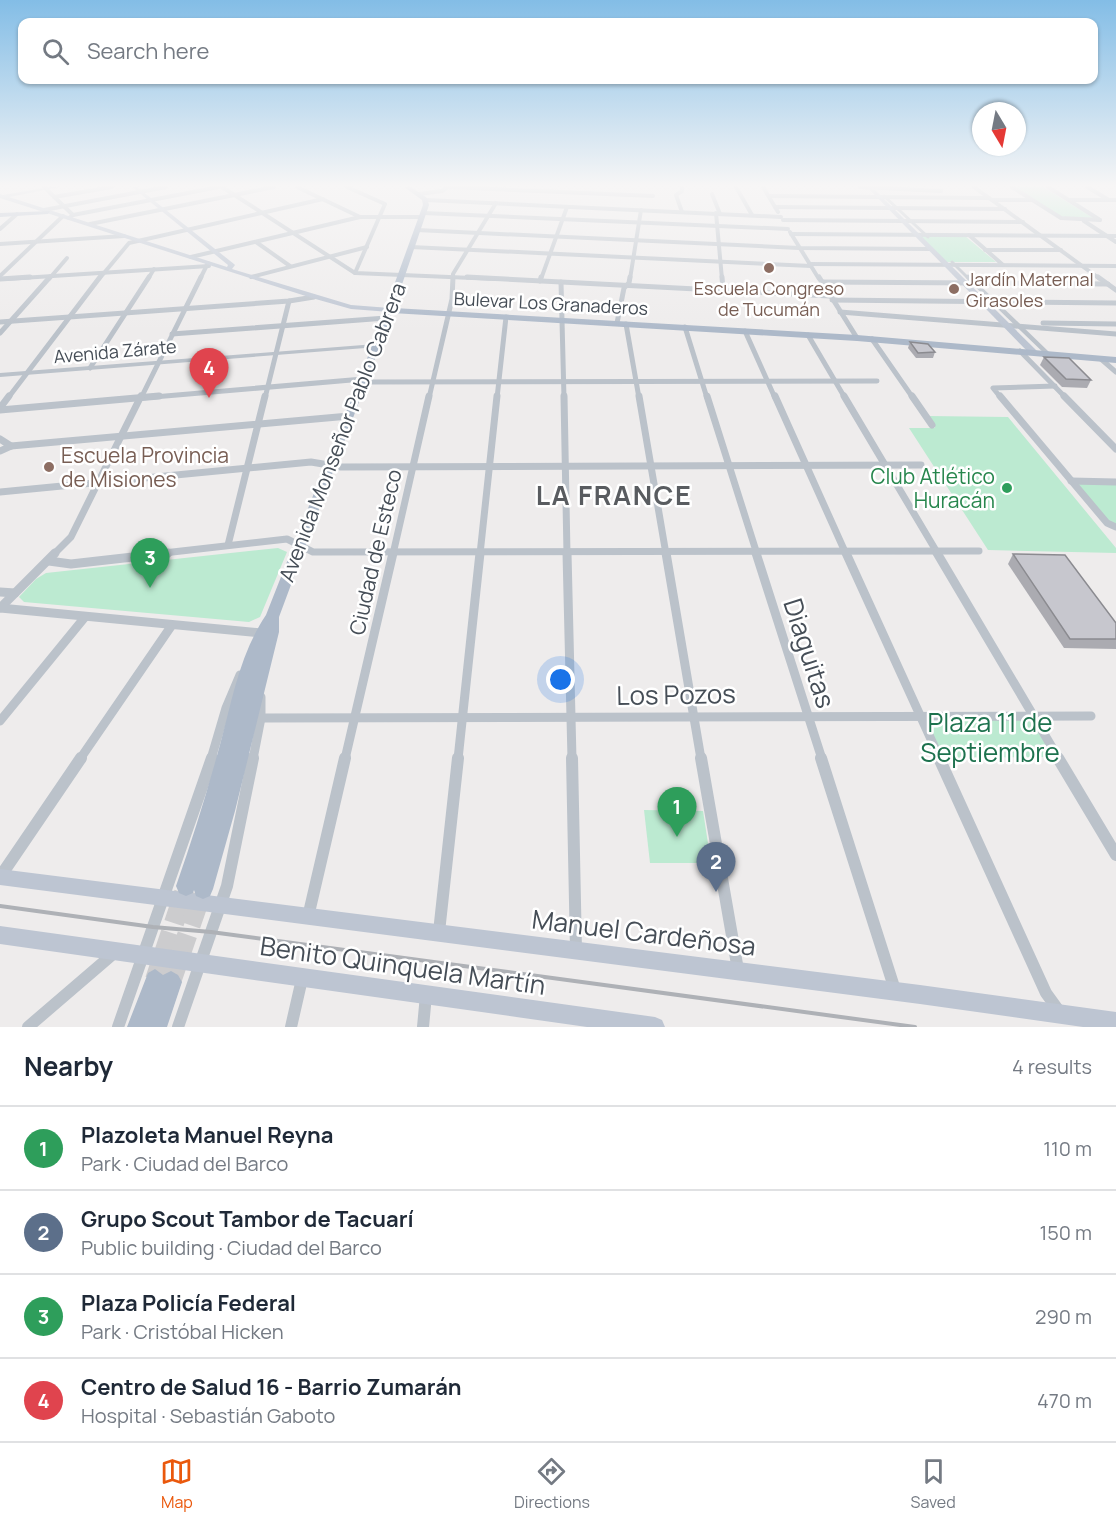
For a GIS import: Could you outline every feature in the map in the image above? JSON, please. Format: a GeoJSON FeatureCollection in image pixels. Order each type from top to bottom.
{"type":"FeatureCollection","features":[{"type":"Feature","properties":{"kind":"main road","name":"Bulevar Los Granaderos"},"geometry":{"type":"LineString","coordinates":[[121,235],[351,308],[388,314],[449,314],[685,327],[872,339],[1116,360]]}},
{"type":"Feature","properties":{"kind":"main road"},"geometry":{"type":"LineString","coordinates":[[195,235],[232,265],[228,269]]}},
{"type":"Feature","properties":{"kind":"main road","name":"Avenida Monseñor Pablo Cabrera"},"geometry":{"type":"LineString","coordinates":[[272,617],[272,632],[229,800],[195,888],[248,660],[261,633],[272,617],[301,544],[388,314],[415,235]]}},
{"type":"Feature","properties":{"kind":"main road"},"geometry":{"type":"LineString","coordinates":[[917,235],[930,249],[951,264],[964,282],[1034,352]]}},
{"type":"Feature","properties":{"kind":"main road","name":"Manuel Cardeñosa"},"geometry":{"type":"LineString","coordinates":[[0,877],[896,991],[1116,1022]]}},
{"type":"Feature","properties":{"kind":"main road","name":"Benito Quinquela Martín"},"geometry":{"type":"LineString","coordinates":[[0,935],[426,995],[554,1020],[656,1027]]}},
{"type":"Feature","properties":{"kind":"main road"},"geometry":{"type":"LineString","coordinates":[[138,1027],[163,981],[156,1027]]}},
{"type":"Feature","properties":{"kind":"street"},"geometry":{"type":"LineString","coordinates":[[0,277],[44,235]]}},
{"type":"Feature","properties":{"kind":"street"},"geometry":{"type":"LineString","coordinates":[[0,409],[69,317],[128,244],[160,235]]}},
{"type":"Feature","properties":{"kind":"street"},"geometry":{"type":"LineString","coordinates":[[191,257],[285,235]]}},
{"type":"Feature","properties":{"kind":"street"},"geometry":{"type":"LineString","coordinates":[[296,235],[355,273],[723,290],[831,298],[1116,303]]}},
{"type":"Feature","properties":{"kind":"street"},"geometry":{"type":"LineString","coordinates":[[355,273],[372,235]]}},
{"type":"Feature","properties":{"kind":"street","name":"Ciudad de Esteco"},"geometry":{"type":"LineString","coordinates":[[308,918],[434,381],[453,294],[453,276],[477,235]]}},
{"type":"Feature","properties":{"kind":"street"},"geometry":{"type":"LineString","coordinates":[[527,235],[799,248],[930,249]]}},
{"type":"Feature","properties":{"kind":"street"},"geometry":{"type":"LineString","coordinates":[[637,235],[634,257],[627,285],[624,288],[622,324],[636,381],[738,972]]}},
{"type":"Feature","properties":{"kind":"street"},"geometry":{"type":"LineString","coordinates":[[718,235],[723,290]]}},
{"type":"Feature","properties":{"kind":"street"},"geometry":{"type":"LineString","coordinates":[[791,235],[857,338]]}},
{"type":"Feature","properties":{"kind":"street"},"geometry":{"type":"LineString","coordinates":[[921,235],[1116,236]]}},
{"type":"Feature","properties":{"kind":"street"},"geometry":{"type":"LineString","coordinates":[[969,235],[1003,265]]}},
{"type":"Feature","properties":{"kind":"street"},"geometry":{"type":"LineString","coordinates":[[1041,235],[1116,290]]}},
{"type":"Feature","properties":{"kind":"street"},"geometry":{"type":"LineString","coordinates":[[0,244],[124,236]]}},
{"type":"Feature","properties":{"kind":"street"},"geometry":{"type":"LineString","coordinates":[[540,281],[555,236]]}},
{"type":"Feature","properties":{"kind":"street"},"geometry":{"type":"LineString","coordinates":[[1107,236],[1116,242]]}},
{"type":"Feature","properties":{"kind":"street"},"geometry":{"type":"LineString","coordinates":[[256,242],[290,266]]}},
{"type":"Feature","properties":{"kind":"street"},"geometry":{"type":"LineString","coordinates":[[251,277],[367,247]]}},
{"type":"Feature","properties":{"kind":"street"},"geometry":{"type":"LineString","coordinates":[[411,247],[810,265],[1116,266]]}},
{"type":"Feature","properties":{"kind":"street"},"geometry":{"type":"LineString","coordinates":[[985,250],[1061,250]]}},
{"type":"Feature","properties":{"kind":"street"},"geometry":{"type":"LineString","coordinates":[[0,333],[68,258]]}},
{"type":"Feature","properties":{"kind":"street"},"geometry":{"type":"LineString","coordinates":[[951,264],[974,282],[1050,356]]}},
{"type":"Feature","properties":{"kind":"street"},"geometry":{"type":"LineString","coordinates":[[0,277],[51,276],[210,265]]}},
{"type":"Feature","properties":{"kind":"street"},"geometry":{"type":"LineString","coordinates":[[0,608],[71,537],[185,308],[210,265]]}},
{"type":"Feature","properties":{"kind":"street"},"geometry":{"type":"LineString","coordinates":[[90,368],[154,269]]}},
{"type":"Feature","properties":{"kind":"street"},"geometry":{"type":"LineString","coordinates":[[561,282],[576,950]]}},
{"type":"Feature","properties":{"kind":"street"},"geometry":{"type":"LineString","coordinates":[[820,282],[1108,284]]}},
{"type":"Feature","properties":{"kind":"street"},"geometry":{"type":"LineString","coordinates":[[0,322],[289,302],[314,297]]}},
{"type":"Feature","properties":{"kind":"street"},"geometry":{"type":"LineString","coordinates":[[228,545],[289,302]]}},
{"type":"Feature","properties":{"kind":"street"},"geometry":{"type":"LineString","coordinates":[[840,312],[1006,323],[1116,334]]}},
{"type":"Feature","properties":{"kind":"street"},"geometry":{"type":"LineString","coordinates":[[172,334],[388,314]]}},
{"type":"Feature","properties":{"kind":"street"},"geometry":{"type":"LineString","coordinates":[[439,932],[506,317]]}},
{"type":"Feature","properties":{"kind":"street"},"geometry":{"type":"LineString","coordinates":[[1017,324],[1116,324]]}},
{"type":"Feature","properties":{"kind":"street","name":"Diaguitas"},"geometry":{"type":"LineString","coordinates":[[685,327],[896,991]]}},
{"type":"Feature","properties":{"kind":"street"},"geometry":{"type":"LineString","coordinates":[[745,331],[1046,993],[1062,1015]]}},
{"type":"Feature","properties":{"kind":"street"},"geometry":{"type":"LineString","coordinates":[[808,335],[1116,855]]}},
{"type":"Feature","properties":{"kind":"street"},"geometry":{"type":"LineString","coordinates":[[872,339],[932,425]]}},
{"type":"Feature","properties":{"kind":"street","name":"Avenida Zárate"},"geometry":{"type":"LineString","coordinates":[[0,375],[376,346]]}},
{"type":"Feature","properties":{"kind":"street"},"geometry":{"type":"LineString","coordinates":[[1020,351],[1116,449]]}},
{"type":"Feature","properties":{"kind":"street"},"geometry":{"type":"LineString","coordinates":[[1101,359],[1116,372]]}},
{"type":"Feature","properties":{"kind":"street"},"geometry":{"type":"LineString","coordinates":[[0,409],[363,381],[877,381]]}},
{"type":"Feature","properties":{"kind":"street"},"geometry":{"type":"LineString","coordinates":[[1055,386],[993,388],[1107,523],[1114,526]]}},
{"type":"Feature","properties":{"kind":"street"},"geometry":{"type":"LineString","coordinates":[[0,451],[11,446],[350,416]]}},
{"type":"Feature","properties":{"kind":"street"},"geometry":{"type":"LineString","coordinates":[[0,440],[11,446]]}},
{"type":"Feature","properties":{"kind":"street"},"geometry":{"type":"LineString","coordinates":[[0,492],[311,462],[329,465],[413,467],[921,465]]}},
{"type":"Feature","properties":{"kind":"street"},"geometry":{"type":"LineString","coordinates":[[1071,481],[1116,482]]}},
{"type":"Feature","properties":{"kind":"street"},"geometry":{"type":"LineString","coordinates":[[49,561],[71,564],[287,539],[313,552],[979,551]]}},
{"type":"Feature","properties":{"kind":"street"},"geometry":{"type":"LineString","coordinates":[[0,592],[15,593]]}},
{"type":"Feature","properties":{"kind":"street"},"geometry":{"type":"LineString","coordinates":[[0,608],[261,633]]}},
{"type":"Feature","properties":{"kind":"street"},"geometry":{"type":"LineString","coordinates":[[0,721],[85,617]]}},
{"type":"Feature","properties":{"kind":"street"},"geometry":{"type":"LineString","coordinates":[[0,877],[172,625]]}},
{"type":"Feature","properties":{"kind":"street","name":"Avenida Monseñor Pablo Cabrera"},"geometry":{"type":"LineString","coordinates":[[118,1027],[205,780],[233,689],[248,660]]}},
{"type":"Feature","properties":{"kind":"street","name":"Avenida Monseñor Pablo Cabrera"},"geometry":{"type":"LineString","coordinates":[[178,1027],[227,886],[261,718],[260,675]]}},
{"type":"Feature","properties":{"kind":"street","name":"Los Pozos"},"geometry":{"type":"LineString","coordinates":[[261,718],[1091,716]]}},
{"type":"Feature","properties":{"kind":"street"},"geometry":{"type":"LineString","coordinates":[[28,1027],[116,951]]}},
{"type":"Feature","properties":{"kind":"street"},"geometry":{"type":"LineString","coordinates":[[291,1027],[302,977]]}},
{"type":"Feature","properties":{"kind":"street"},"geometry":{"type":"LineString","coordinates":[[423,1027],[426,995]]}},
{"type":"Feature","properties":{"kind":"green space"},"geometry":{"type":"Polygon","coordinates":[[[919,236],[965,236],[996,262],[946,262],[919,236]]]}},
{"type":"Feature","properties":{"kind":"green space","name":"Club Atlético Huracán"},"geometry":{"type":"Polygon","coordinates":[[[928,416],[1008,417],[1116,548],[1116,553],[988,550],[909,428],[935,428],[928,416]]]}},
{"type":"Feature","properties":{"kind":"green space"},"geometry":{"type":"Polygon","coordinates":[[[1071,481],[1116,482],[1116,527],[1112,526],[1071,481]]]}},
{"type":"Feature","properties":{"kind":"green space"},"geometry":{"type":"Polygon","coordinates":[[[278,548],[287,552],[260,617],[249,622],[24,602],[19,597],[36,579],[46,573],[278,548]]]}},
{"type":"Feature","properties":{"kind":"green space","name":"Plaza 11 de Septiembre"},"geometry":{"type":"Polygon","coordinates":[[[921,715],[1035,716],[1059,757],[941,758],[921,715]]]}},
{"type":"Feature","properties":{"kind":"green space"},"geometry":{"type":"Polygon","coordinates":[[[644,810],[703,811],[711,863],[650,863],[644,810]]]}},
{"type":"Feature","properties":{"kind":"building"},"geometry":{"type":"Polygon","coordinates":[[[910,342],[928,344],[935,352],[918,353],[910,342]]]}},
{"type":"Feature","properties":{"kind":"building"},"geometry":{"type":"Polygon","coordinates":[[[1044,357],[1069,358],[1091,380],[1066,379],[1044,357]]]}},
{"type":"Feature","properties":{"kind":"building"},"geometry":{"type":"Polygon","coordinates":[[[1013,554],[1065,555],[1116,623],[1116,639],[1070,639],[1013,554]]]}},
{"type":"Feature","properties":{"kind":"tunnel"},"geometry":{"type":"LineString","coordinates":[[155,980],[184,893]]}},
{"type":"Feature","properties":{"kind":"tunnel"},"geometry":{"type":"LineString","coordinates":[[171,982],[201,895]]}},
{"type":"Feature","properties":{"kind":"railway"},"geometry":{"type":"LineString","coordinates":[[0,906],[153,927],[211,932],[915,1027]]}},
{"type":"Feature","properties":{"kind":"place","name":"Escuela Congreso de Tucumán"},"geometry":{"type":"Point","coordinates":[769,268]}},
{"type":"Feature","properties":{"kind":"place","name":"Jardín Maternal Girasoles"},"geometry":{"type":"Point","coordinates":[954,289]}},
{"type":"Feature","properties":{"kind":"place","name":"Centro de Salud 16 - Barrio Zumarán"},"geometry":{"type":"Point","coordinates":[209,398]}},
{"type":"Feature","properties":{"kind":"place","name":"Escuela Provincia de Misiones"},"geometry":{"type":"Point","coordinates":[49,467]}},
{"type":"Feature","properties":{"kind":"place","name":"Club Atlético Huracán"},"geometry":{"type":"Point","coordinates":[1007,488]}},
{"type":"Feature","properties":{"kind":"place","name":"Plaza Policía Federal"},"geometry":{"type":"Point","coordinates":[150,588]}},
{"type":"Feature","properties":{"kind":"place","name":"Plazoleta Manuel Reyna"},"geometry":{"type":"Point","coordinates":[677,837]}},
{"type":"Feature","properties":{"kind":"place","name":"Grupo Scout Tambor de Tacuarí"},"geometry":{"type":"Point","coordinates":[716,892]}},
{"type":"Feature","properties":{"kind":"district","name":"LA FRANCE"},"geometry":{"type":"Point","coordinates":[614,494]}}]}
